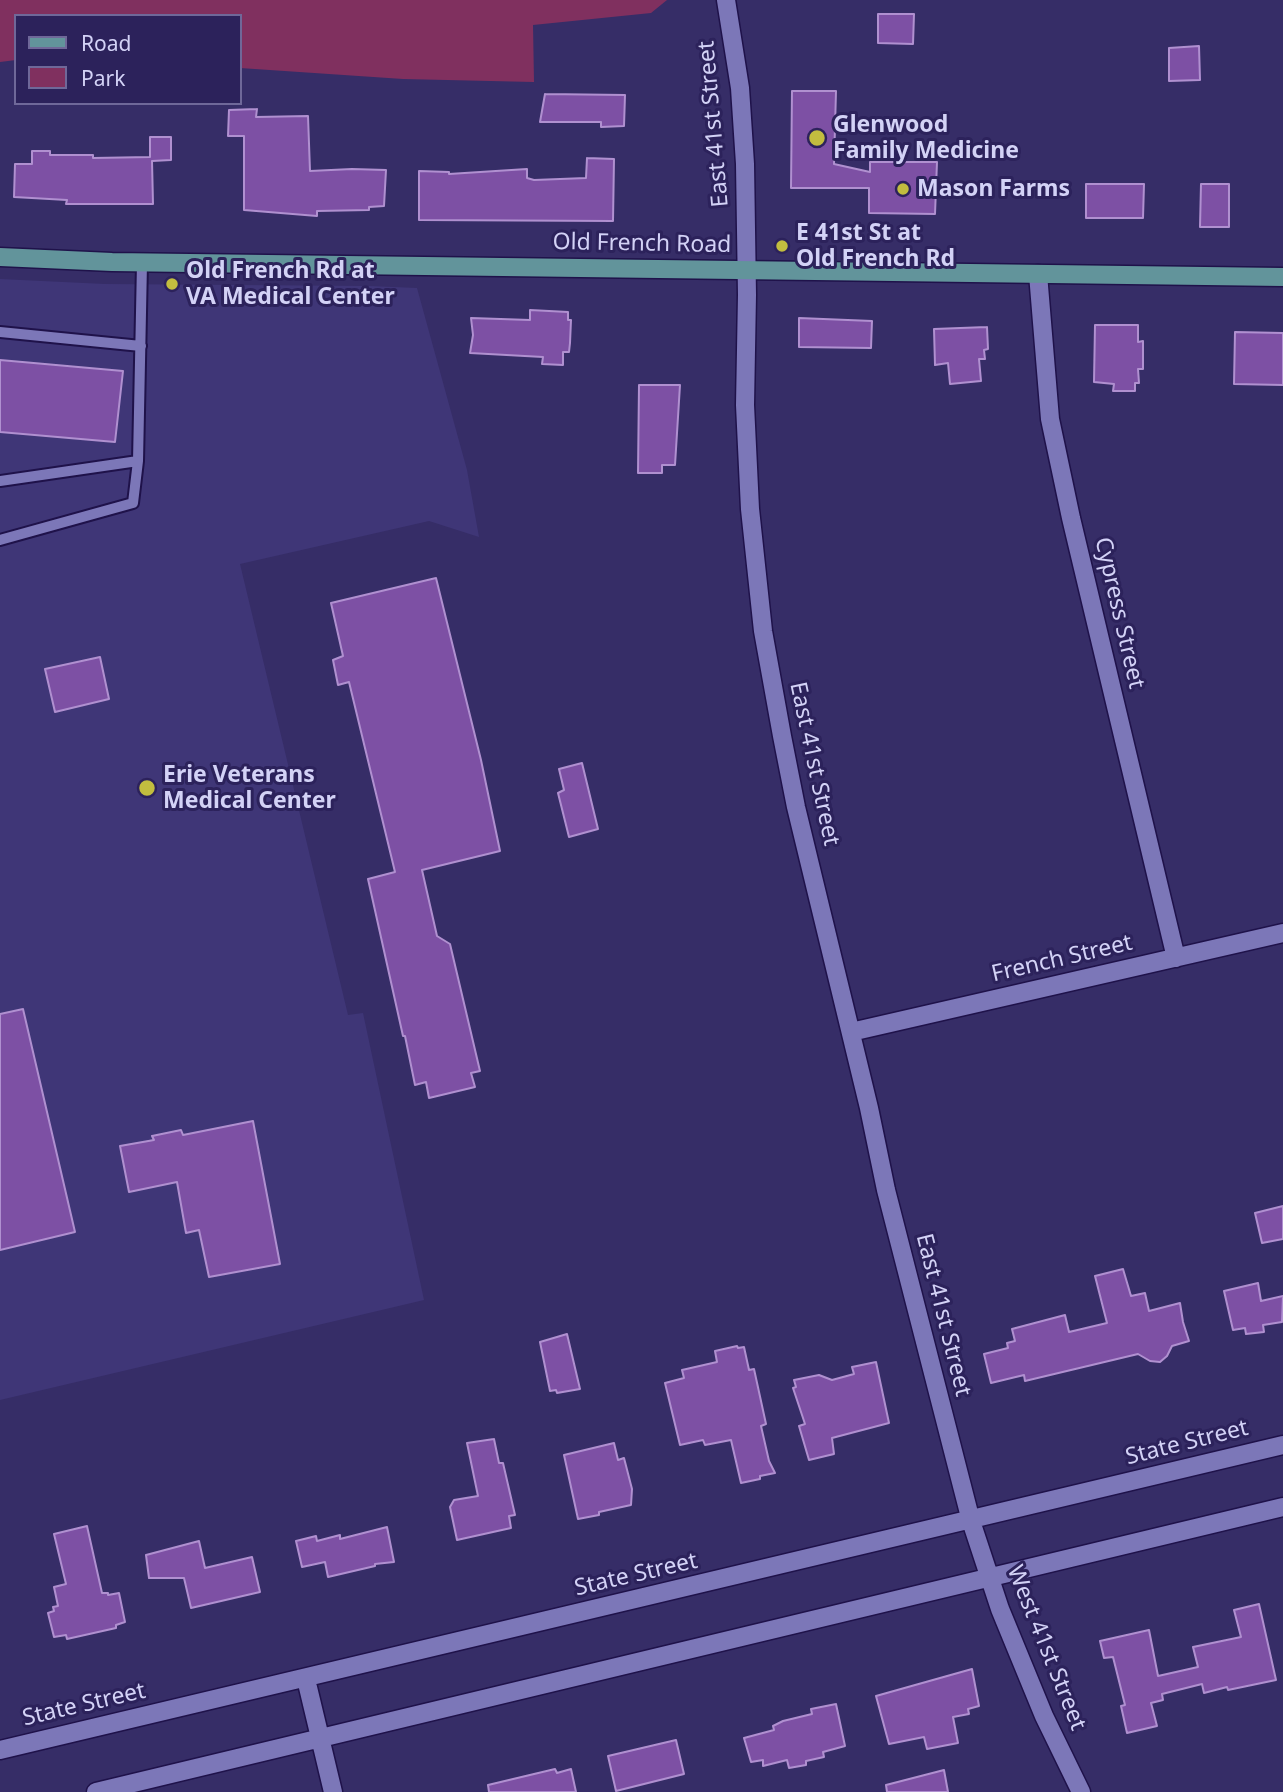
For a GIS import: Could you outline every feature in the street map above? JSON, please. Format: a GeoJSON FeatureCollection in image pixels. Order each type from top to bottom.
{"type":"FeatureCollection","features":[{"type":"Feature","properties":{"kind":"main road","name":"Old French Road"},"geometry":{"type":"LineString","coordinates":[[0,257],[142,263],[1283,277]]}},
{"type":"Feature","properties":{"kind":"street","name":"East 41st Street"},"geometry":{"type":"LineString","coordinates":[[726,0],[740,88],[747,271],[746,431],[750,509],[763,631],[796,807],[886,1190],[971,1521]]}},
{"type":"Feature","properties":{"kind":"street","name":"Cypress Street"},"geometry":{"type":"LineString","coordinates":[[1038,274],[1052,431],[1176,958]]}},
{"type":"Feature","properties":{"kind":"street","name":"French Street"},"geometry":{"type":"LineString","coordinates":[[851,1032],[1283,933]]}},
{"type":"Feature","properties":{"kind":"street","name":"State Street"},"geometry":{"type":"LineString","coordinates":[[0,1750],[1283,1445]]}},
{"type":"Feature","properties":{"kind":"street"},"geometry":{"type":"LineString","coordinates":[[96,1792],[1283,1507]]}},
{"type":"Feature","properties":{"kind":"street","name":"West 41st Street"},"geometry":{"type":"LineString","coordinates":[[971,1521],[1000,1609],[1044,1716],[1081,1792]]}},
{"type":"Feature","properties":{"kind":"street"},"geometry":{"type":"LineString","coordinates":[[306,1679],[333,1792]]}},
{"type":"Feature","properties":{"kind":"lane"},"geometry":{"type":"LineString","coordinates":[[0,540],[133,503],[138,461],[142,263]]}},
{"type":"Feature","properties":{"kind":"lane"},"geometry":{"type":"LineString","coordinates":[[0,332],[141,346]]}},
{"type":"Feature","properties":{"kind":"lane"},"geometry":{"type":"LineString","coordinates":[[0,481],[138,461]]}},
{"type":"Feature","properties":{"kind":"shaded area","name":"Erie Veterans Medical Center"},"geometry":{"type":"Polygon","coordinates":[[[0,279],[105,284],[417,288],[467,470],[479,537],[429,521],[240,564],[348,1015],[363,1013],[424,1300],[0,1400],[0,279]]]}},
{"type":"Feature","properties":{"kind":"green space"},"geometry":{"type":"Polygon","coordinates":[[[0,0],[667,0],[651,13],[533,25],[534,82],[403,79],[242,68],[242,14],[14,14],[14,60],[0,62],[0,0]]]}},
{"type":"Feature","properties":{"kind":"building"},"geometry":{"type":"Polygon","coordinates":[[[878,14],[914,14],[913,44],[878,43],[878,14]]]}},
{"type":"Feature","properties":{"kind":"building"},"geometry":{"type":"Polygon","coordinates":[[[1199,46],[1200,80],[1169,81],[1169,48],[1199,46]]]}},
{"type":"Feature","properties":{"kind":"building"},"geometry":{"type":"Polygon","coordinates":[[[792,91],[836,91],[834,164],[870,172],[870,162],[937,162],[935,214],[869,213],[869,188],[791,188],[792,91]]]}},
{"type":"Feature","properties":{"kind":"building"},"geometry":{"type":"Polygon","coordinates":[[[545,94],[625,95],[624,126],[601,127],[601,122],[540,122],[545,94]]]}},
{"type":"Feature","properties":{"kind":"building"},"geometry":{"type":"Polygon","coordinates":[[[257,109],[256,117],[308,116],[310,171],[386,170],[384,206],[369,207],[369,210],[317,211],[317,216],[244,210],[244,136],[228,136],[229,110],[257,109]]]}},
{"type":"Feature","properties":{"kind":"building"},"geometry":{"type":"Polygon","coordinates":[[[150,137],[171,137],[171,160],[152,161],[153,204],[66,204],[67,200],[14,197],[15,164],[32,164],[32,151],[50,151],[50,155],[93,155],[93,158],[150,157],[150,137]]]}},
{"type":"Feature","properties":{"kind":"building"},"geometry":{"type":"Polygon","coordinates":[[[587,158],[614,159],[613,221],[419,220],[419,171],[449,174],[527,169],[527,178],[534,180],[586,178],[587,158]]]}},
{"type":"Feature","properties":{"kind":"building"},"geometry":{"type":"Polygon","coordinates":[[[1086,184],[1144,184],[1143,218],[1086,218],[1086,184]]]}},
{"type":"Feature","properties":{"kind":"building"},"geometry":{"type":"Polygon","coordinates":[[[1201,184],[1229,184],[1229,227],[1200,227],[1201,184]]]}},
{"type":"Feature","properties":{"kind":"building"},"geometry":{"type":"Polygon","coordinates":[[[530,310],[568,312],[568,320],[571,320],[570,343],[569,352],[563,352],[563,365],[542,364],[543,357],[470,353],[473,335],[471,318],[530,320],[530,310]]]}},
{"type":"Feature","properties":{"kind":"building"},"geometry":{"type":"Polygon","coordinates":[[[799,318],[872,321],[871,348],[799,347],[799,318]]]}},
{"type":"Feature","properties":{"kind":"building"},"geometry":{"type":"Polygon","coordinates":[[[1095,325],[1138,325],[1138,342],[1143,341],[1143,369],[1138,369],[1139,383],[1135,383],[1135,391],[1113,391],[1114,384],[1094,382],[1095,325]]]}},
{"type":"Feature","properties":{"kind":"building"},"geometry":{"type":"Polygon","coordinates":[[[987,327],[988,349],[984,350],[985,359],[979,359],[981,381],[950,384],[948,363],[935,365],[934,329],[987,327]]]}},
{"type":"Feature","properties":{"kind":"building"},"geometry":{"type":"Polygon","coordinates":[[[1235,332],[1283,333],[1283,385],[1234,384],[1235,332]]]}},
{"type":"Feature","properties":{"kind":"building"},"geometry":{"type":"Polygon","coordinates":[[[0,360],[123,371],[115,442],[0,432],[0,360]]]}},
{"type":"Feature","properties":{"kind":"building"},"geometry":{"type":"Polygon","coordinates":[[[639,385],[680,385],[675,465],[662,465],[662,473],[638,473],[639,385]]]}},
{"type":"Feature","properties":{"kind":"building"},"geometry":{"type":"Polygon","coordinates":[[[436,578],[481,760],[500,851],[422,870],[437,936],[450,944],[480,1071],[471,1073],[475,1087],[429,1098],[426,1082],[415,1085],[368,879],[395,872],[349,682],[338,685],[333,660],[343,656],[331,603],[436,578]]]}},
{"type":"Feature","properties":{"kind":"building"},"geometry":{"type":"Polygon","coordinates":[[[100,657],[109,699],[55,712],[45,669],[100,657]]]}},
{"type":"Feature","properties":{"kind":"building"},"geometry":{"type":"Polygon","coordinates":[[[582,763],[598,829],[569,837],[558,793],[564,790],[559,769],[582,763]]]}},
{"type":"Feature","properties":{"kind":"building"},"geometry":{"type":"Polygon","coordinates":[[[23,1009],[75,1232],[0,1250],[0,1014],[23,1009]]]}},
{"type":"Feature","properties":{"kind":"building"},"geometry":{"type":"Polygon","coordinates":[[[253,1121],[280,1264],[209,1277],[199,1230],[186,1233],[177,1182],[129,1192],[120,1146],[154,1140],[152,1136],[181,1130],[183,1135],[253,1121]]]}},
{"type":"Feature","properties":{"kind":"building"},"geometry":{"type":"Polygon","coordinates":[[[1283,1206],[1283,1239],[1262,1243],[1255,1213],[1283,1206]]]}},
{"type":"Feature","properties":{"kind":"building"},"geometry":{"type":"Polygon","coordinates":[[[1123,1269],[1131,1296],[1145,1293],[1149,1311],[1180,1303],[1189,1341],[1172,1346],[1160,1362],[1150,1361],[1138,1354],[1025,1381],[1024,1375],[991,1383],[984,1354],[1008,1348],[1007,1343],[1015,1341],[1012,1329],[1065,1315],[1069,1332],[1107,1323],[1095,1276],[1123,1269]]]}},
{"type":"Feature","properties":{"kind":"building"},"geometry":{"type":"Polygon","coordinates":[[[1258,1283],[1261,1301],[1283,1296],[1282,1322],[1263,1325],[1264,1332],[1246,1334],[1245,1328],[1233,1330],[1224,1291],[1258,1283]]]}},
{"type":"Feature","properties":{"kind":"building"},"geometry":{"type":"Polygon","coordinates":[[[567,1334],[580,1389],[557,1393],[556,1390],[550,1391],[540,1342],[567,1334]]]}},
{"type":"Feature","properties":{"kind":"building"},"geometry":{"type":"Polygon","coordinates":[[[744,1347],[749,1370],[754,1369],[766,1424],[761,1426],[769,1461],[775,1473],[741,1483],[731,1440],[705,1445],[703,1440],[680,1445],[665,1383],[684,1378],[682,1370],[717,1362],[715,1351],[744,1347]]]}},
{"type":"Feature","properties":{"kind":"building"},"geometry":{"type":"Polygon","coordinates":[[[876,1362],[889,1423],[832,1438],[834,1454],[809,1460],[799,1426],[805,1424],[793,1388],[796,1387],[794,1380],[819,1375],[832,1380],[854,1374],[852,1367],[876,1362]]]}},
{"type":"Feature","properties":{"kind":"building"},"geometry":{"type":"Polygon","coordinates":[[[494,1439],[499,1463],[503,1463],[515,1515],[509,1516],[511,1528],[457,1540],[450,1507],[454,1500],[478,1496],[467,1443],[494,1439]]]}},
{"type":"Feature","properties":{"kind":"building"},"geometry":{"type":"Polygon","coordinates":[[[614,1443],[618,1460],[624,1458],[632,1489],[631,1505],[578,1519],[564,1455],[614,1443]]]}},
{"type":"Feature","properties":{"kind":"building"},"geometry":{"type":"Polygon","coordinates":[[[87,1526],[102,1593],[119,1593],[125,1622],[116,1625],[116,1628],[67,1639],[66,1635],[54,1637],[48,1613],[58,1606],[54,1587],[66,1584],[54,1534],[87,1526]]]}},
{"type":"Feature","properties":{"kind":"building"},"geometry":{"type":"Polygon","coordinates":[[[387,1527],[394,1562],[375,1564],[328,1577],[325,1562],[302,1567],[296,1541],[316,1536],[317,1541],[340,1535],[340,1539],[387,1527]]]}},
{"type":"Feature","properties":{"kind":"building"},"geometry":{"type":"Polygon","coordinates":[[[199,1541],[205,1568],[252,1557],[260,1592],[191,1608],[184,1578],[149,1578],[146,1555],[199,1541]]]}},
{"type":"Feature","properties":{"kind":"building"},"geometry":{"type":"Polygon","coordinates":[[[1259,1604],[1276,1680],[1204,1693],[1202,1684],[1162,1694],[1163,1700],[1151,1703],[1157,1726],[1127,1733],[1121,1706],[1125,1705],[1113,1657],[1104,1658],[1100,1641],[1149,1630],[1158,1676],[1198,1667],[1193,1647],[1241,1637],[1234,1610],[1259,1604]]]}},
{"type":"Feature","properties":{"kind":"building"},"geometry":{"type":"Polygon","coordinates":[[[972,1669],[979,1706],[968,1709],[969,1714],[953,1717],[958,1743],[927,1749],[924,1737],[889,1744],[876,1696],[972,1669]]]}},
{"type":"Feature","properties":{"kind":"building"},"geometry":{"type":"Polygon","coordinates":[[[836,1704],[845,1746],[823,1752],[824,1757],[806,1761],[806,1765],[789,1768],[787,1760],[763,1766],[763,1760],[751,1762],[744,1738],[774,1730],[773,1726],[783,1721],[812,1714],[811,1709],[836,1704]]]}},
{"type":"Feature","properties":{"kind":"building"},"geometry":{"type":"Polygon","coordinates":[[[676,1740],[684,1774],[616,1791],[608,1756],[676,1740]]]}},
{"type":"Feature","properties":{"kind":"building"},"geometry":{"type":"Polygon","coordinates":[[[555,1769],[557,1773],[571,1769],[576,1792],[489,1792],[488,1785],[555,1769]]]}},
{"type":"Feature","properties":{"kind":"building"},"geometry":{"type":"Polygon","coordinates":[[[944,1770],[948,1792],[887,1792],[886,1785],[944,1770]]]}},
{"type":"Feature","properties":{"kind":"place","name":"Glenwood Family Medicine"},"geometry":{"type":"Point","coordinates":[817,138]}},
{"type":"Feature","properties":{"kind":"place","name":"Mason Farms"},"geometry":{"type":"Point","coordinates":[903,189]}},
{"type":"Feature","properties":{"kind":"place","name":"E 41st St at Old French Rd"},"geometry":{"type":"Point","coordinates":[782,246]}},
{"type":"Feature","properties":{"kind":"place","name":"Old French Rd at VA Medical Center"},"geometry":{"type":"Point","coordinates":[172,284]}},
{"type":"Feature","properties":{"kind":"place","name":"Erie Veterans Medical Center"},"geometry":{"type":"Point","coordinates":[147,788]}}]}
